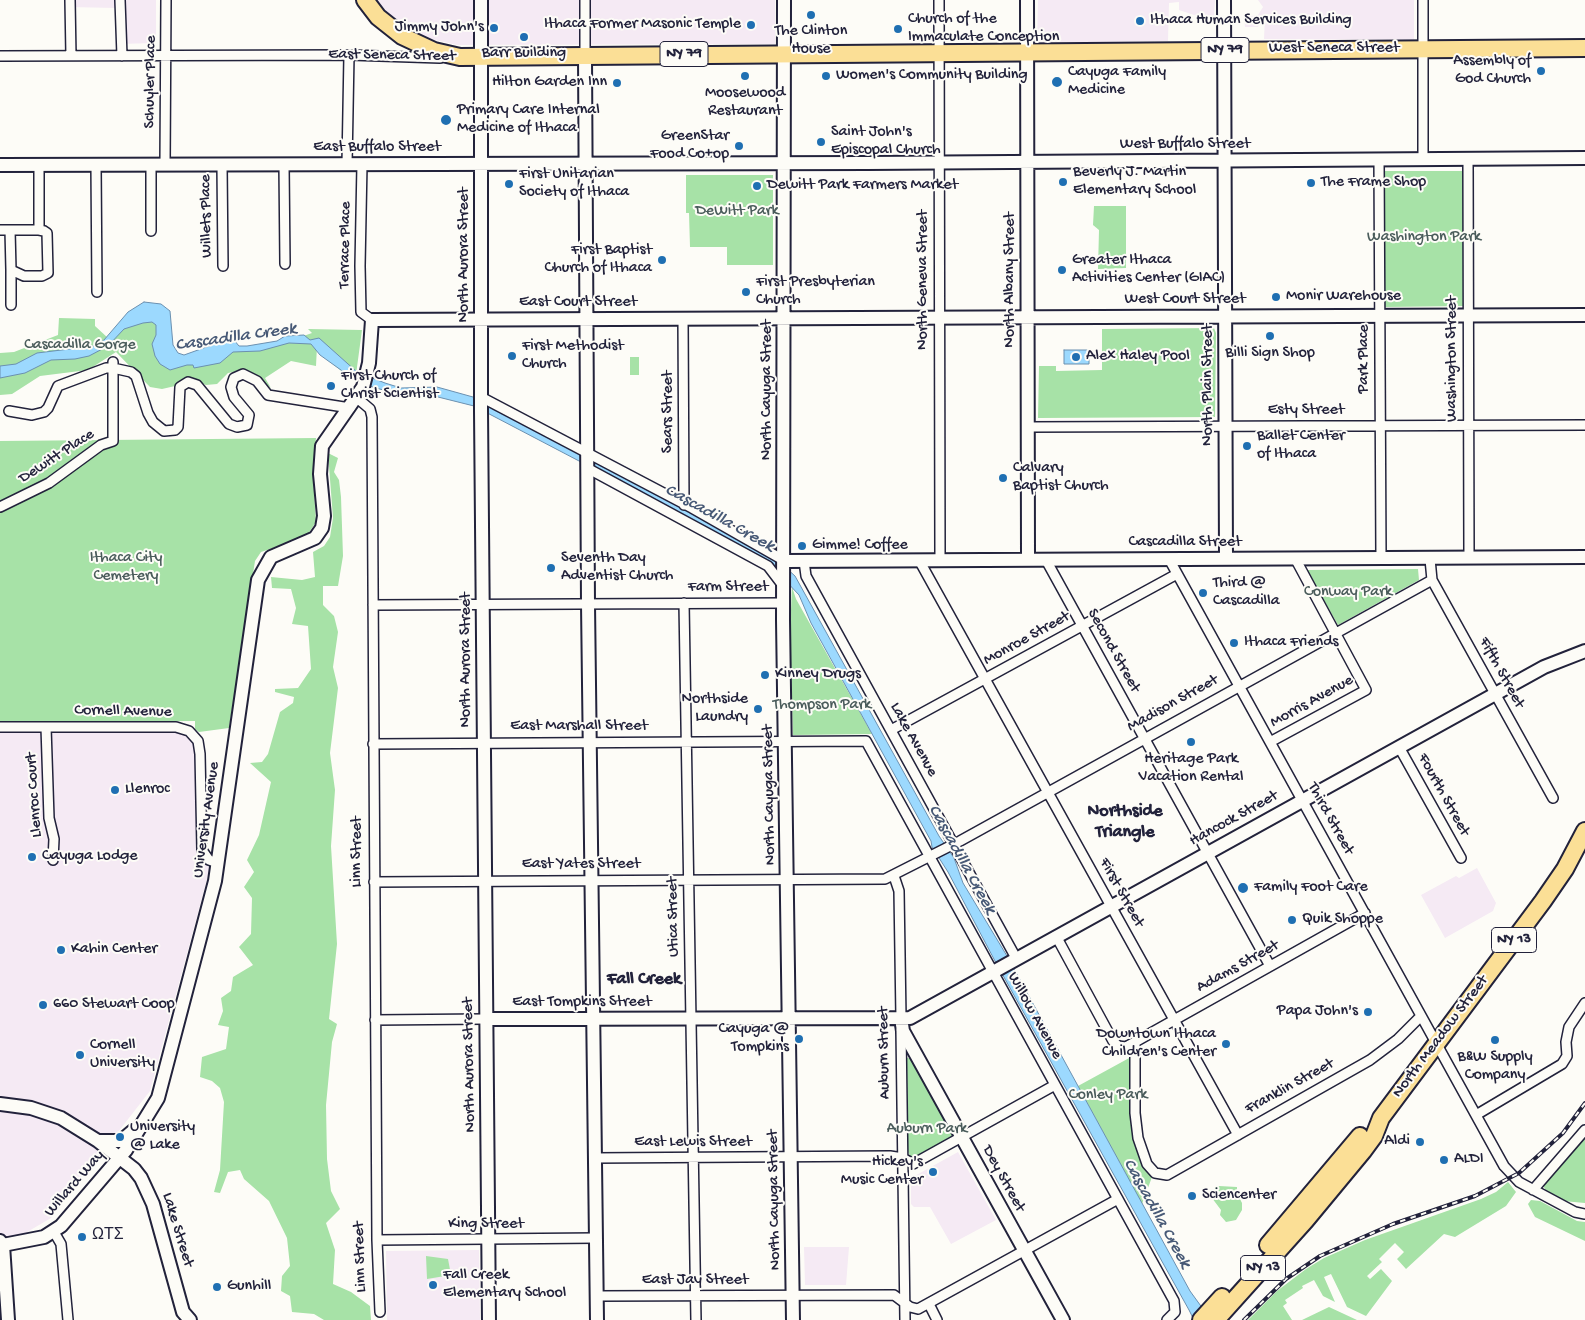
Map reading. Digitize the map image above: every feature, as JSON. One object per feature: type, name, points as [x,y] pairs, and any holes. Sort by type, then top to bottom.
[{"type":"highway","name":"NY 79","points":[[365,0],[378,16],[402,36],[434,51],[460,57]]},
{"type":"highway","name":"West Seneca Street","points":[[783,53],[1585,48]]},
{"type":"highway","name":"East Seneca Street","points":[[460,57],[783,53]]},
{"type":"highway","name":"North Meadow Street","points":[[1216,1320],[1228,1298],[1366,1130],[1381,1118],[1543,901],[1565,868],[1585,831]]},
{"type":"highway","name":"North Meadow Street","points":[[1201,1320],[1228,1298]]},
{"type":"street","points":[[70,0],[71,56]]},
{"type":"street","points":[[120,0],[122,56]]},
{"type":"street","name":"Schuyler Place","points":[[165,165],[166,0]]},
{"type":"street","name":"North Aurora Street","points":[[481,0],[481,411],[489,1320]]},
{"type":"street","points":[[585,0],[588,604],[597,1320]]},
{"type":"street","name":"North Cayuga Street","points":[[784,0],[784,602],[793,1320]]},
{"type":"street","name":"North Geneva Street","points":[[939,0],[940,560]]},
{"type":"street","name":"North Albany Street","points":[[1027,0],[1028,560]]},
{"type":"street","name":"North Plain Street","points":[[1224,0],[1226,559]]},
{"type":"street","points":[[1423,0],[1423,160]]},
{"type":"street","points":[[347,164],[349,55]]},
{"type":"street","name":"East Seneca Street","points":[[0,56],[349,55],[426,58],[460,57]]},
{"type":"street","name":"West Buffalo Street","points":[[784,163],[1585,158]]},
{"type":"street","name":"Park Place","points":[[1379,159],[1381,558]]},
{"type":"street","name":"Washington Street","points":[[1468,159],[1468,558]]},
{"type":"street","name":"East Buffalo Street","points":[[0,165],[784,163]]},
{"type":"street","name":"Terrace Place","points":[[362,164],[361,312],[372,320]]},
{"type":"street","points":[[39,165],[39,230]]},
{"type":"street","points":[[96,165],[97,292]]},
{"type":"street","points":[[151,165],[151,231]]},
{"type":"street","name":"Willets Place","points":[[222,165],[223,266]]},
{"type":"street","points":[[284,165],[285,264]]},
{"type":"street","points":[[0,230],[39,230],[44,231],[49,236],[49,271],[42,276],[32,277],[16,274],[11,270]]},
{"type":"street","points":[[10,230],[11,305]]},
{"type":"street","name":"West Court Street","points":[[784,318],[1585,315]]},
{"type":"street","name":"Sears Street","points":[[683,318],[684,505]]},
{"type":"street","name":"East Court Street","points":[[372,320],[784,318]]},
{"type":"street","points":[[9,410],[32,415],[44,412],[48,408],[58,386],[113,365],[136,376],[148,413],[153,422],[164,431],[175,430],[178,427],[180,387],[188,382],[197,385],[229,424],[237,427],[247,425],[249,415],[234,397],[231,388],[234,378],[243,374],[257,381],[268,395],[356,397],[367,374],[372,320]]},
{"type":"street","name":"Dewitt Place","points":[[0,507],[49,483],[100,445],[113,441],[113,365]]},
{"type":"street","name":"Linn Street","points":[[356,397],[368,406],[371,414],[376,1240],[380,1312]]},
{"type":"street","name":"University Avenue","points":[[120,1157],[148,1116],[162,1088],[211,899],[218,863],[258,580],[271,557],[315,538],[322,528],[324,516],[320,474],[322,446],[356,397]]},
{"type":"street","points":[[481,397],[587,452],[785,561]]},
{"type":"street","name":"Esty Street","points":[[1028,427],[1585,425]]},
{"type":"street","points":[[587,468],[768,566],[784,587]]},
{"type":"street","name":"Cascadilla Street","points":[[785,561],[1296,560],[1585,557]]},
{"type":"street","name":"Third Street","points":[[1169,559],[1365,913],[1420,1017],[1512,1176],[1533,1190],[1576,1212],[1585,1214]]},
{"type":"street","name":"Fifth Street","points":[[1430,559],[1432,580],[1553,798]]},
{"type":"street","name":"First Street","points":[[919,560],[1238,1135]]},
{"type":"street","name":"Second Street","points":[[1046,560],[1270,966]]},
{"type":"street","points":[[1296,560],[1335,632]]},
{"type":"street","name":"Lake Avenue","points":[[804,561],[806,576],[1014,959]]},
{"type":"street","name":"Monroe Street","points":[[891,730],[1177,574]]},
{"type":"street","name":"Madison Street","points":[[894,876],[1432,580]]},
{"type":"street","name":"Farm Street","points":[[372,605],[784,602]]},
{"type":"street","name":"Utica Street","points":[[684,603],[696,1320]]},
{"type":"street","name":"Morris Avenue","points":[[1270,742],[1366,690],[1335,632]]},
{"type":"street","name":"Hancock Street","points":[[789,1018],[901,1023],[1495,694],[1557,661],[1585,651]]},
{"type":"street","name":"Cornell Avenue","points":[[0,727],[176,727],[191,733],[198,741],[200,754],[202,850],[208,860],[218,863]]},
{"type":"street","name":"Llenroc Court","points":[[46,727],[49,818],[54,838],[54,860]]},
{"type":"street","name":"East Marshall Street","points":[[373,744],[866,741]]},
{"type":"street","name":"Willow Avenue","points":[[866,741],[995,970],[1175,1306],[1172,1317],[1167,1320]]},
{"type":"street","name":"Fourth Street","points":[[1399,747],[1461,858]]},
{"type":"street","name":"East Yates Street","points":[[374,882],[885,879],[894,876]]},
{"type":"street","name":"Auburn Street","points":[[894,876],[899,891],[905,1320]]},
{"type":"street","name":"Adams Street","points":[[1130,1045],[1365,913]]},
{"type":"street","points":[[1056,936],[1113,1041],[1118,1046],[1130,1045]]},
{"type":"street","points":[[1476,1115],[1562,1064],[1567,1056],[1566,1042],[1569,1026],[1585,1003]]},
{"type":"street","name":"Franklin Street","points":[[1130,1045],[1135,1113],[1140,1144],[1147,1164],[1155,1172],[1167,1174],[1370,1060],[1398,1039],[1420,1017]]},
{"type":"street","name":"East Tompkins Street","points":[[375,1020],[789,1018]]},
{"type":"street","name":"Dey Street","points":[[901,1023],[962,1138],[1063,1320]]},
{"type":"street","points":[[903,1158],[913,1164],[1055,1085]]},
{"type":"street","points":[[0,1104],[47,1112],[73,1125],[120,1157]]},
{"type":"street","points":[[98,1141],[121,1141],[132,1133],[148,1116]]},
{"type":"street","points":[[1533,1190],[1585,1130]]},
{"type":"street","name":"East Lewis Street","points":[[595,1158],[890,1156],[903,1158]]},
{"type":"street","name":"Willard Way","points":[[1,1243],[44,1237],[54,1232],[120,1157]]},
{"type":"street","name":"Lake Street","points":[[120,1157],[134,1169],[148,1190],[183,1312],[190,1320]]},
{"type":"street","points":[[904,1301],[913,1309],[929,1304],[1118,1199]]},
{"type":"street","name":"Willard Way","points":[[54,1232],[60,1244],[68,1320]]},
{"type":"street","name":"King Street","points":[[376,1240],[596,1238]]},
{"type":"street","points":[[1,1243],[8,1320]]},
{"type":"street","name":"East Jay Street","points":[[597,1296],[894,1295],[904,1301]]},
{"type":"street","points":[[929,1304],[937,1320]]},
{"type":"shaded area","points":[[67,0],[156,0],[156,43],[118,44],[117,8],[67,7]]},
{"type":"shaded area","points":[[374,0],[775,0],[775,44],[457,45],[431,39],[411,31],[390,16]]},
{"type":"shaded area","points":[[1038,0],[1215,0],[1214,16],[1197,16],[1179,10],[1179,2],[1169,3],[1168,41],[1037,43]]},
{"type":"shaded area","points":[[1258,0],[1414,0],[1414,40],[1264,39],[1265,16],[1258,27],[1245,27],[1244,17],[1258,15],[1263,7]]},
{"type":"shaded area","name":"Cornell University","points":[[0,729],[178,732],[187,737],[195,744],[198,850],[205,864],[210,868],[150,1091],[51,1218],[5,1245],[9,1320],[0,1320]]},
{"type":"shaded area","points":[[1477,868],[1496,903],[1493,911],[1445,938],[1421,895],[1456,876],[1459,878]]},
{"type":"shaded area","points":[[958,1152],[996,1220],[951,1244],[930,1207],[914,1207],[911,1204],[911,1178]]},
{"type":"shaded area","points":[[804,1247],[849,1247],[846,1285],[805,1285]]},
{"type":"shaded area","name":"Fall Creek Elementary School","points":[[479,1250],[480,1320],[387,1320],[386,1251]]},
{"type":"green space","name":"Washington Park","points":[[1385,171],[1463,171],[1463,306],[1385,307]]},
{"type":"green space","name":"DeWitt Park","points":[[686,175],[773,175],[773,265],[727,265],[727,247],[690,247],[689,213],[686,213]]},
{"type":"green space","points":[[1094,206],[1126,206],[1126,268],[1098,269],[1099,230],[1093,225]]},
{"type":"green space","name":"Cascadilla Gorge","points":[[151,307],[171,360],[292,340],[312,333],[308,329],[362,330],[355,382],[328,360],[317,346],[316,366],[291,361],[265,378],[271,388],[254,374],[244,370],[228,373],[217,384],[206,385],[197,381],[162,389],[150,387],[116,352],[88,370],[40,376],[12,394],[0,395],[0,353],[14,352],[58,335],[59,318],[95,319],[95,326],[108,338],[116,326]]},
{"type":"green space","points":[[1214,328],[1216,333],[1215,417],[1038,418],[1039,366],[1056,366],[1056,371],[1102,370],[1102,329]]},
{"type":"green space","points":[[630,357],[639,357],[639,375],[630,375]]},
{"type":"green space","name":"Ithaca City Cemetery","points":[[316,438],[313,477],[316,522],[306,537],[261,552],[255,561],[229,728],[199,732],[195,729],[195,721],[0,722],[0,441]]},
{"type":"green space","points":[[328,453],[338,458],[334,472],[339,480],[341,497],[343,556],[338,586],[323,586],[323,605],[334,616],[338,632],[333,667],[338,688],[330,753],[335,790],[331,846],[337,944],[329,1019],[337,1024],[332,1042],[326,1105],[327,1159],[331,1191],[340,1209],[326,1223],[335,1250],[333,1284],[351,1292],[370,1306],[371,1320],[324,1320],[314,1314],[292,1312],[290,1296],[281,1291],[282,1276],[290,1266],[287,1238],[269,1201],[244,1179],[240,1170],[228,1172],[220,1193],[214,1192],[220,1170],[224,1102],[220,1088],[212,1081],[200,1077],[202,1057],[226,1049],[229,1027],[218,1025],[223,1011],[221,998],[231,991],[233,977],[253,965],[239,947],[251,934],[252,898],[244,887],[254,872],[247,860],[259,835],[271,782],[250,763],[262,762],[268,754],[280,712],[293,703],[294,697],[275,692],[275,689],[298,688],[311,669],[308,626],[292,624],[296,608],[291,589],[272,588],[271,577],[302,580],[315,577],[313,552],[324,546],[330,537],[333,518]]},
{"type":"green space","name":"Conway Park","points":[[1418,569],[1419,580],[1338,625],[1307,570]]},
{"type":"green space","name":"Thompson Park","points":[[792,587],[796,599],[872,734],[793,735],[790,633]]},
{"type":"green space","name":"Conley Park","points":[[1131,1057],[1134,1133],[1137,1151],[1152,1177],[1142,1204],[1078,1086]]},
{"type":"green space","name":"Auburn Park","points":[[907,1058],[911,1058],[954,1136],[917,1158],[911,1157],[908,1152]]},
{"type":"green space","points":[[1585,1137],[1585,1203],[1563,1201],[1546,1191],[1543,1185]]},
{"type":"green space","points":[[1508,1182],[1516,1192],[1506,1206],[1455,1237],[1444,1234],[1406,1269],[1397,1259],[1404,1252],[1395,1243],[1379,1259],[1382,1262],[1367,1276],[1370,1279],[1381,1269],[1392,1281],[1366,1316],[1347,1307],[1331,1274],[1324,1277],[1335,1302],[1323,1296],[1314,1280],[1302,1286],[1303,1288],[1285,1300],[1287,1303],[1283,1306],[1292,1320],[1248,1320],[1277,1291],[1324,1258],[1365,1240],[1481,1199],[1496,1192]]},
{"type":"green space","points":[[1215,1187],[1237,1187],[1242,1210],[1236,1220],[1226,1222],[1220,1215],[1221,1210],[1212,1198]]},
{"type":"green space","points":[[1531,1200],[1540,1201],[1577,1221],[1585,1222],[1585,1241],[1535,1217],[1528,1204]]},
{"type":"green space","points":[[426,1256],[448,1259],[451,1275],[427,1279]]},
{"type":"green space","points":[[1329,1307],[1357,1320],[1302,1320]]},
{"type":"water","points":[[144,302],[161,304],[170,311],[173,345],[178,353],[184,355],[226,340],[234,340],[239,346],[247,346],[277,341],[285,336],[304,335],[310,340],[319,338],[357,372],[385,383],[401,388],[437,387],[473,397],[774,557],[795,576],[939,836],[954,858],[963,883],[1007,956],[1190,1291],[1211,1320],[1194,1320],[995,961],[948,872],[932,847],[931,841],[811,623],[799,595],[770,564],[609,474],[602,473],[474,406],[430,395],[406,395],[390,392],[359,383],[320,355],[311,344],[289,343],[260,351],[233,352],[220,363],[194,368],[193,365],[187,365],[170,370],[160,364],[155,356],[152,344],[156,335],[156,325],[152,322],[124,329],[108,346],[89,356],[75,359],[51,360],[25,373],[0,378],[0,366],[16,364],[37,353],[94,346],[104,340],[128,312]]},
{"type":"water","name":"Alex Haley Pool","points":[[1064,350],[1089,350],[1089,364],[1064,364]]},
{"type":"railway","points":[[1244,1320],[1286,1279],[1320,1256],[1393,1224],[1475,1196],[1519,1173],[1563,1133],[1585,1103]]},
{"type":"place","name":"The Clinton House","points":[[811,15]]},
{"type":"place","name":"Ithaca Human Services Building","points":[[1140,21]]},
{"type":"place","name":"Ithaca Former Masonic Temple","points":[[751,25]]},
{"type":"place","name":"Jimmy John's","points":[[494,28]]},
{"type":"place","name":"Church of the Immaculate Conception","points":[[898,29]]},
{"type":"place","name":"Barr Building","points":[[524,37]]},
{"type":"place","name":"Assembly of God Church","points":[[1541,71]]},
{"type":"place","name":"Moosewood Restaurant","points":[[745,76]]},
{"type":"place","name":"Women's Community Building","points":[[826,76]]},
{"type":"place","name":"Cayuga Family Medicine","points":[[1057,82]]},
{"type":"place","name":"Hilton Garden Inn","points":[[617,83]]},
{"type":"place","name":"Primary Care Internal Medicine of Ithaca","points":[[446,120]]},
{"type":"place","name":"Saint John's Episcopal Church","points":[[821,142]]},
{"type":"place","name":"GreenStar Food Co+op","points":[[739,146]]},
{"type":"place","name":"Beverly J. Martin Elementary School","points":[[1063,182]]},
{"type":"place","name":"The Frame Shop","points":[[1311,183]]},
{"type":"place","name":"First Unitarian Society of Ithaca","points":[[509,184]]},
{"type":"place","name":"Dewitt Park Farmers Market","points":[[757,186]]},
{"type":"place","name":"First Baptist Church of Ithaca","points":[[662,260]]},
{"type":"place","name":"Greater Ithaca Activities Center (GIAC)","points":[[1062,270]]},
{"type":"place","name":"First Presbyterian Church","points":[[746,292]]},
{"type":"place","name":"Monir Warehouse","points":[[1276,297]]},
{"type":"place","name":"Billi Sign Shop","points":[[1270,336]]},
{"type":"place","name":"First Methodist Church","points":[[512,356]]},
{"type":"place","name":"Alex Haley Pool","points":[[1076,357]]},
{"type":"place","name":"First Church of Christ Scientist","points":[[331,386]]},
{"type":"place","name":"Ballet Center of Ithaca","points":[[1247,446]]},
{"type":"place","name":"Calvary Baptist Church","points":[[1003,478]]},
{"type":"place","name":"Gimme! Coffee","points":[[802,546]]},
{"type":"place","name":"Seventh Day Adventist Church","points":[[551,568]]},
{"type":"place","name":"Third @ Cascadilla","points":[[1203,593]]},
{"type":"place","name":"Ithaca Friends","points":[[1234,643]]},
{"type":"place","name":"Kinney Drugs","points":[[765,675]]},
{"type":"place","name":"Northside Laundry","points":[[758,709]]},
{"type":"place","name":"Heritage Park Vacation Rental","points":[[1191,742]]},
{"type":"place","name":"Llenroc","points":[[115,790]]},
{"type":"place","name":"Cayuga Lodge","points":[[32,857]]},
{"type":"place","name":"Family Foot Care","points":[[1243,888]]},
{"type":"place","name":"Quik Shoppe","points":[[1292,920]]},
{"type":"place","name":"Kahin Center","points":[[61,950]]},
{"type":"place","name":"660 Stewart Coop","points":[[43,1005]]},
{"type":"place","name":"Papa John's","points":[[1368,1012]]},
{"type":"place","name":"Cayuga @ Tompkins","points":[[799,1039]]},
{"type":"place","name":"B&W Supply Company","points":[[1495,1040]]},
{"type":"place","name":"Downtown Ithaca Children's Center","points":[[1226,1044]]},
{"type":"place","name":"Cornell University","points":[[80,1055]]},
{"type":"place","name":"University @ Lake","points":[[120,1137]]},
{"type":"place","name":"Aldi","points":[[1420,1142]]},
{"type":"place","name":"ALDI","points":[[1444,1160]]},
{"type":"place","name":"Hickey's Music Center","points":[[933,1172]]},
{"type":"place","name":"Sciencenter","points":[[1192,1196]]},
{"type":"place","name":"ΩΤΣ","points":[[82,1237]]},
{"type":"place","name":"Fall Creek Elementary School","points":[[433,1285]]},
{"type":"place","name":"Gunhill","points":[[217,1287]]},
{"type":"district","name":"Northside Triangle","points":[[1125,822]]},
{"type":"district","name":"Fall Creek","points":[[644,980]]},
{"type":"water label","name":"Cascadilla Creek","points":[[236,338]]},
{"type":"water label","name":"Cascadilla Creek","points":[[719,519]]},
{"type":"water label","name":"Cascadilla Creek","points":[[961,860]]},
{"type":"water label","name":"Cascadilla Creek","points":[[1156,1214]]}]
